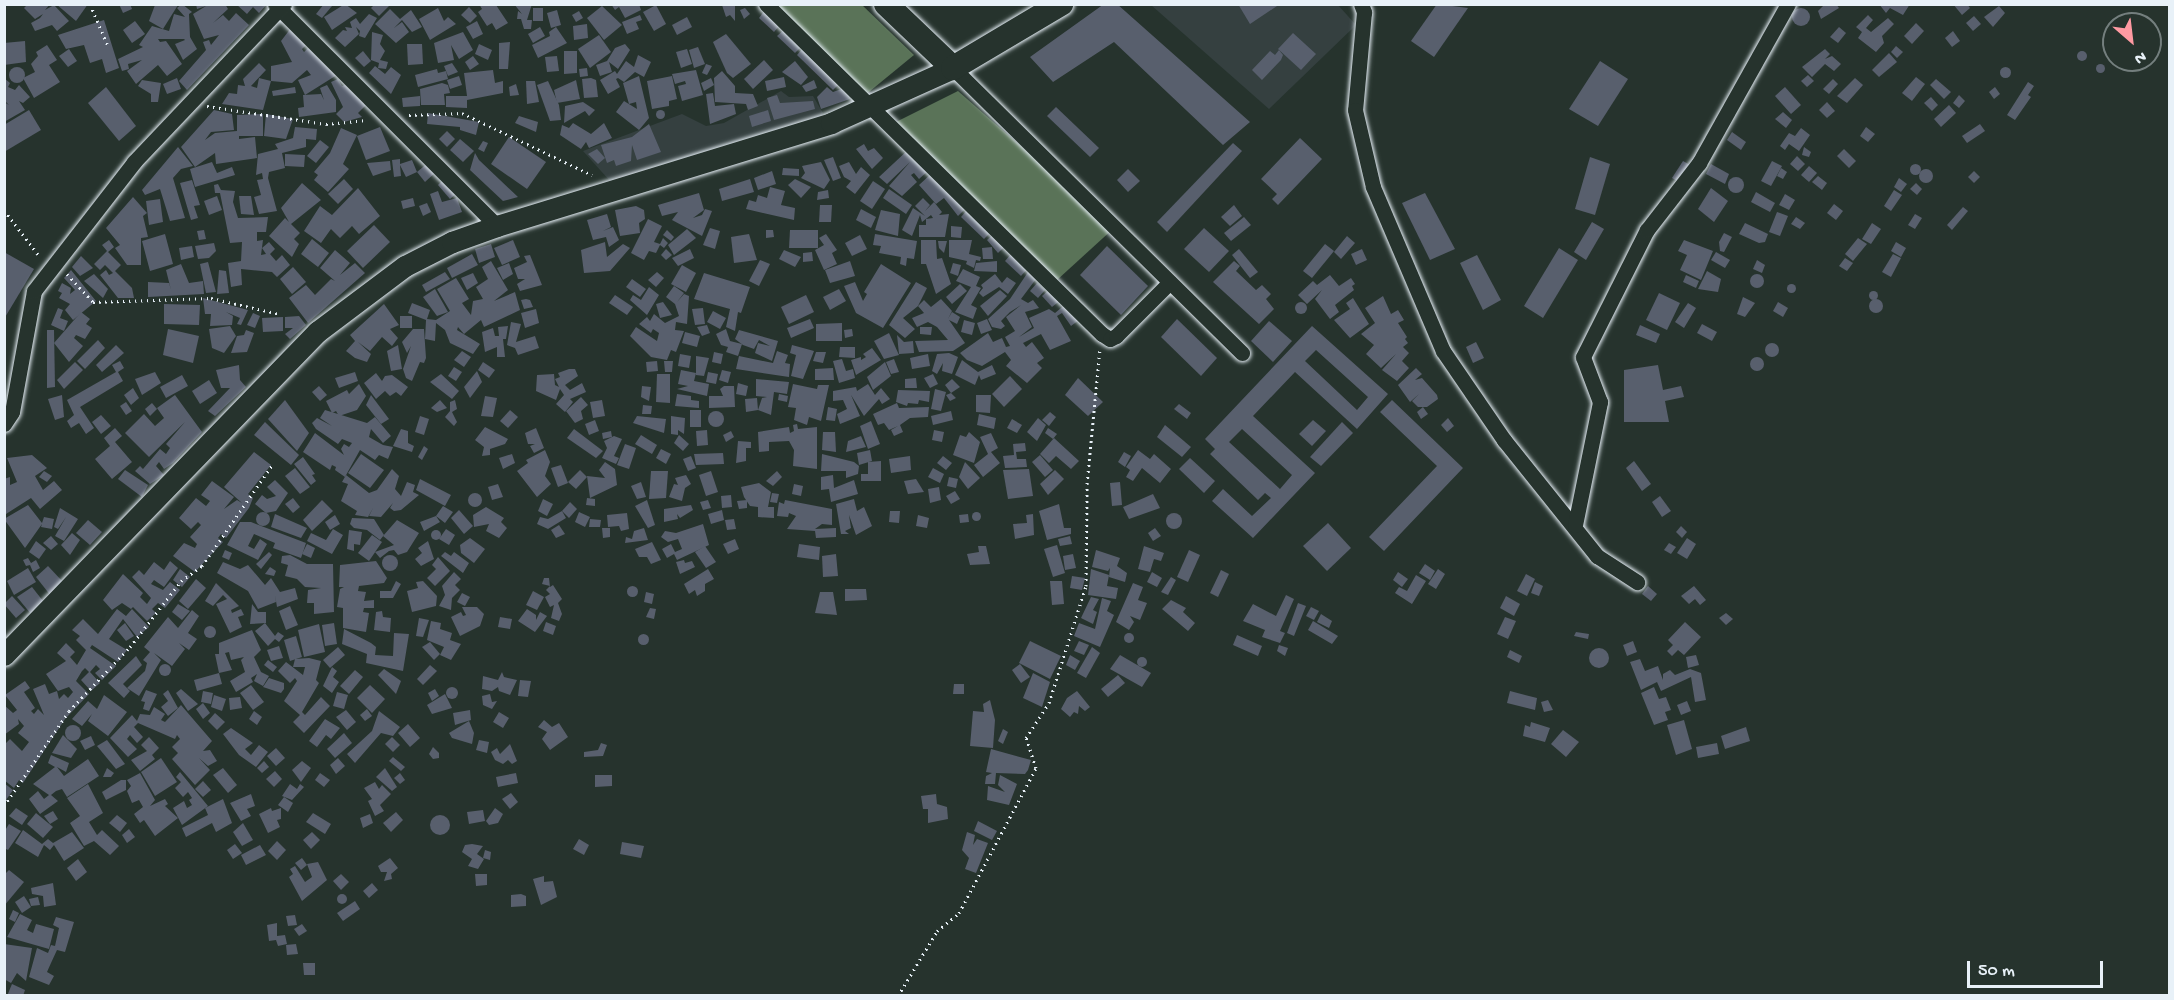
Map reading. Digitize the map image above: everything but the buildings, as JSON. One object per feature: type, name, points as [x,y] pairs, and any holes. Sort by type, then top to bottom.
[{"type":"main road","points":[[886,4],[953,68]]},
{"type":"main road","points":[[4,655],[317,332],[405,266],[452,242],[497,226],[831,123],[953,68],[1060,4]]},
{"type":"street","points":[[766,4],[1102,334],[1110,339],[1116,336],[1170,282]]},
{"type":"street","points":[[1361,4],[1364,12],[1355,110],[1373,187],[1393,240],[1443,351],[1462,383],[1597,556],[1637,582]]},
{"type":"street","points":[[1575,525],[1600,402],[1583,357],[1647,230],[1699,163],[1788,4]]},
{"type":"street","points":[[4,424],[12,411],[28,307],[52,264],[134,162],[280,6],[497,226]]},
{"type":"street","points":[[953,68],[1242,352]]},
{"type":"path","points":[[90,4],[108,46]]},
{"type":"path","points":[[4,210],[52,264],[93,302],[211,298],[280,314]]},
{"type":"path","points":[[898,996],[937,931],[959,913],[1036,768],[1026,738],[1049,703],[1086,586],[1087,484],[1102,334]]},
{"type":"path","points":[[4,806],[69,711],[130,647],[181,581],[202,566],[273,464]]},
{"type":"shaded area","points":[[1151,5],[1338,5],[1356,25],[1269,109]]},
{"type":"shaded area","points":[[781,91],[789,97],[813,96],[823,113],[812,125],[610,181],[583,151],[682,114],[706,126],[724,123]]},
{"type":"green space","points":[[769,5],[862,5],[914,55],[864,96]]},
{"type":"green space","points":[[958,91],[1114,228],[1057,280],[896,122]]}]
